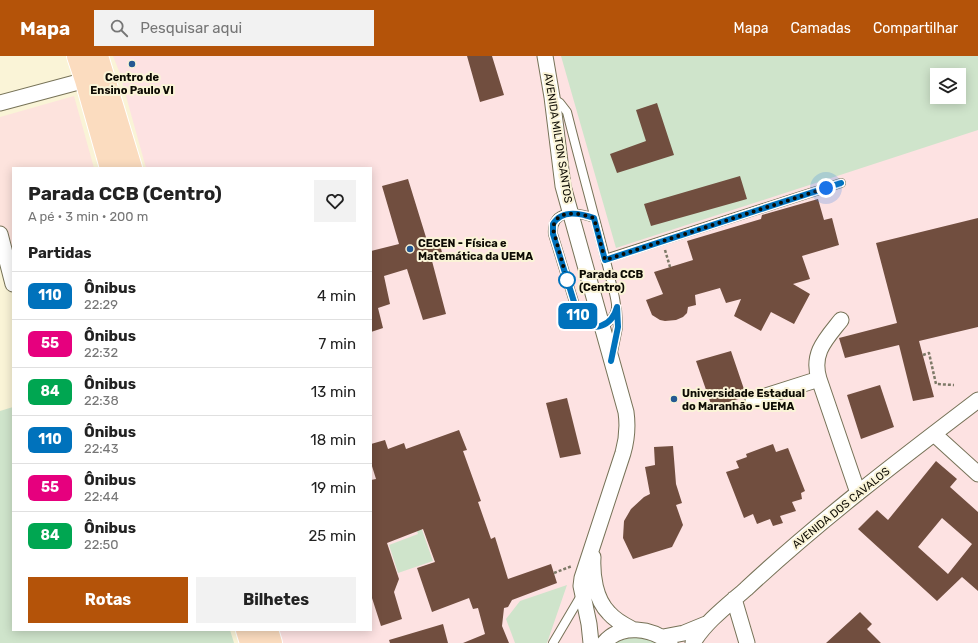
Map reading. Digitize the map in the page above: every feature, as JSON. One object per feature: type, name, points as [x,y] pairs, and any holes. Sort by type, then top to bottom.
[{"type":"main road","points":[[78,56],[111,167]]},
{"type":"main road","points":[[97,56],[131,167]]},
{"type":"main road","points":[[247,631],[251,643]]},
{"type":"main road","points":[[268,631],[271,643]]},
{"type":"street","name":"AVENIDA MILTON SANTOS","points":[[545,56],[552,97],[563,186],[569,213],[626,412],[627,434],[623,453],[582,578],[581,586],[590,624],[591,643]]},
{"type":"street","points":[[0,103],[86,80]]},
{"type":"street","points":[[0,234],[12,280]]},
{"type":"street","points":[[841,320],[822,346],[818,355],[817,365],[819,379],[858,493]]},
{"type":"street","points":[[753,400],[819,379]]},
{"type":"street","name":"AVENIDA DOS CAVALOS","points":[[693,643],[709,623],[759,576],[858,493],[978,400]]},
{"type":"street","points":[[934,434],[978,474]]},
{"type":"street","name":"AVENIDA MILTON SANTOS","points":[[593,543],[593,577],[601,602],[617,621],[632,629]]},
{"type":"street","points":[[734,600],[747,643]]},
{"type":"street","name":"AVENIDA DOS CAVALOS","points":[[666,640],[695,630],[709,623]]},
{"type":"street","points":[[604,643],[618,633],[632,629],[648,630],[666,640]]},
{"type":"lane","points":[[552,97],[560,103],[567,112],[617,307],[618,327],[611,361]]},
{"type":"lane","points":[[605,260],[841,183]]},
{"type":"lane","points":[[594,218],[582,214],[569,213],[560,216],[553,224],[553,234],[579,318],[590,326],[601,326],[612,319],[617,307]]},
{"type":"lane","points":[[553,643],[582,593]]},
{"type":"path","points":[[662,241],[670,267]]},
{"type":"path","points":[[923,355],[929,354],[936,384],[954,385]]},
{"type":"shaded area","name":"Universidade Estadual do Maranhão - UEMA","points":[[113,56],[978,56],[978,643],[280,643],[277,631],[372,631],[372,167],[146,167],[119,71]]},
{"type":"shaded area","points":[[74,96],[94,167],[12,167],[12,288],[0,246],[0,117]]},
{"type":"green space","points":[[561,56],[978,56],[978,130],[616,248]]},
{"type":"green space","points":[[12,407],[12,631],[230,631],[234,643],[0,643],[0,411]]},
{"type":"green space","points":[[414,507],[433,561],[398,573],[389,545],[418,534],[411,514]]},
{"type":"green space","points":[[567,585],[547,643],[515,643],[506,619],[520,601]]},
{"type":"green space","points":[[634,637],[647,639],[656,643],[616,643]]},
{"type":"building","points":[[467,56],[492,56],[504,95],[480,102]]},
{"type":"building","points":[[657,103],[674,155],[617,173],[610,154],[646,141],[636,110]]},
{"type":"building","points":[[740,176],[747,199],[651,226],[644,204]]},
{"type":"building","name":"CECEN - Física e Matemática da UEMA","points":[[408,179],[429,247],[440,244],[443,257],[432,261],[446,314],[423,320],[407,269],[384,276],[390,304],[378,308],[383,328],[372,332],[372,251],[399,244],[382,186]]},
{"type":"building","points":[[818,199],[824,220],[832,218],[839,245],[802,256],[810,279],[793,284],[810,294],[794,324],[771,312],[761,331],[734,316],[741,299],[726,303],[720,288],[695,295],[696,305],[688,307],[687,313],[683,317],[676,320],[660,320],[652,315],[646,300],[663,294],[654,272],[693,260],[687,241],[761,219],[762,215]]},
{"type":"building","points":[[978,218],[978,327],[919,341],[934,397],[913,401],[899,345],[845,358],[839,338],[897,323],[876,243]]},
{"type":"building","points":[[731,351],[746,395],[745,397],[712,407],[696,361]]},
{"type":"building","points":[[880,385],[894,427],[861,439],[847,395]]},
{"type":"building","points":[[567,398],[581,454],[560,458],[546,403]]},
{"type":"building","points":[[459,430],[467,450],[463,451],[481,501],[478,502],[491,539],[495,537],[508,579],[551,564],[557,583],[512,600],[508,607],[504,608],[502,626],[509,643],[463,643],[485,634],[478,608],[473,609],[469,598],[432,612],[417,568],[435,562],[423,529],[387,543],[399,579],[394,592],[402,619],[381,626],[372,598],[372,480],[376,479],[372,466],[372,444],[385,440],[388,449],[404,443],[406,449]]},
{"type":"building","points":[[773,444],[776,452],[788,448],[805,491],[801,493],[802,499],[792,502],[796,511],[780,516],[783,523],[773,526],[770,519],[757,524],[753,514],[744,518],[726,472],[739,468],[736,461],[747,457],[746,454]]},
{"type":"building","points":[[673,446],[676,484],[682,503],[676,505],[683,525],[672,547],[633,559],[623,538],[624,521],[631,509],[644,497],[650,494],[645,467],[655,465],[654,447]]},
{"type":"building","points":[[936,461],[957,479],[950,487],[978,512],[978,591],[962,577],[937,601],[858,529],[877,510],[888,520]],"holes":[[[942,518],[972,544],[948,574],[918,547]]]},
{"type":"building","points":[[860,612],[872,624],[867,629],[881,643],[826,643]]},
{"type":"building","points":[[443,624],[448,643],[390,643],[389,640]]},
{"type":"bus line","name":"110","points":[[611,361],[618,327],[617,307],[612,319],[601,326],[590,326],[579,318],[553,234],[553,224],[560,216],[569,213],[582,214],[594,218],[605,260],[841,183]]},
{"type":"place","name":"Centro de Ensino Paulo VI","points":[[132,64]]},
{"type":"place","name":"CECEN - Física e Matemática da UEMA","points":[[410,249]]},
{"type":"place","name":"Parada CCB (Centro)","points":[[567,280]]},
{"type":"place","name":"Universidade Estadual do Maranhão - UEMA","points":[[674,399]]},
{"type":"route","points":[[567,280],[553,234],[553,224],[560,216],[564,214],[582,214],[594,218],[605,260],[826,188]]}]
